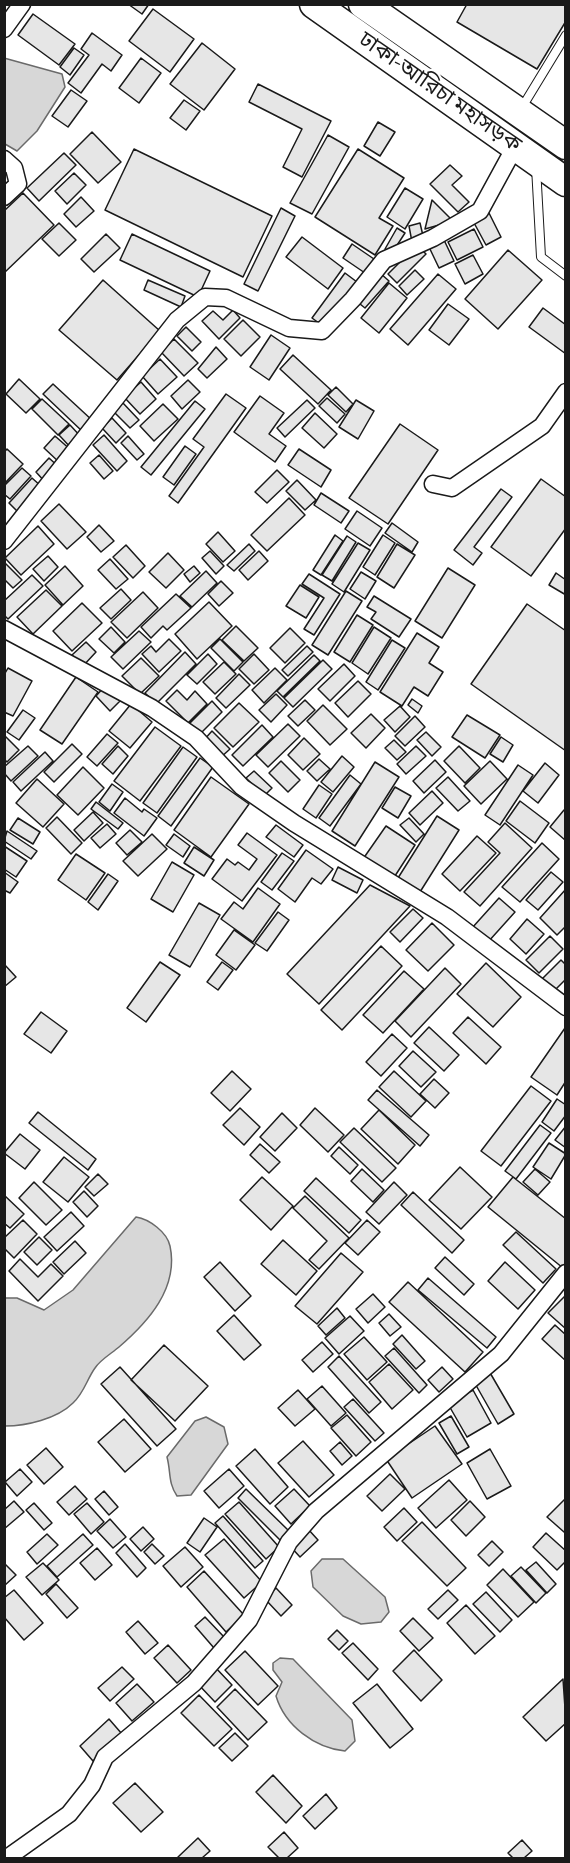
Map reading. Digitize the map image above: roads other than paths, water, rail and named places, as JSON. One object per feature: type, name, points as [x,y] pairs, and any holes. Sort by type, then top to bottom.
[{"type":"highway","name":"ঢাকা-আরিচা মহাসড়ক","points":[[314,4],[526,151],[566,182]]},
{"type":"highway","name":"ঢাকা-আরিচা মহাসড়ক","points":[[363,4],[566,146]]},
{"type":"street","points":[[4,29],[22,4]]},
{"type":"street","points":[[4,541],[177,320],[205,297],[226,297],[289,328],[322,331],[353,299],[384,260],[433,238],[480,211],[526,151]]},
{"type":"street","points":[[4,159],[14,168],[18,183],[4,197]]},
{"type":"street","points":[[433,484],[452,488],[542,426],[566,392]]},
{"type":"street","points":[[4,630],[152,708],[179,726],[196,738],[242,787],[303,828],[447,917],[566,1007]]},
{"type":"street","points":[[7,1858],[69,1814],[92,1785],[105,1757],[194,1683],[249,1620],[289,1542],[316,1511],[501,1354],[566,1273]]},
{"type":"lane","points":[[518,114],[566,35]]},
{"type":"lane","points":[[526,151],[541,257],[566,276]]}]
